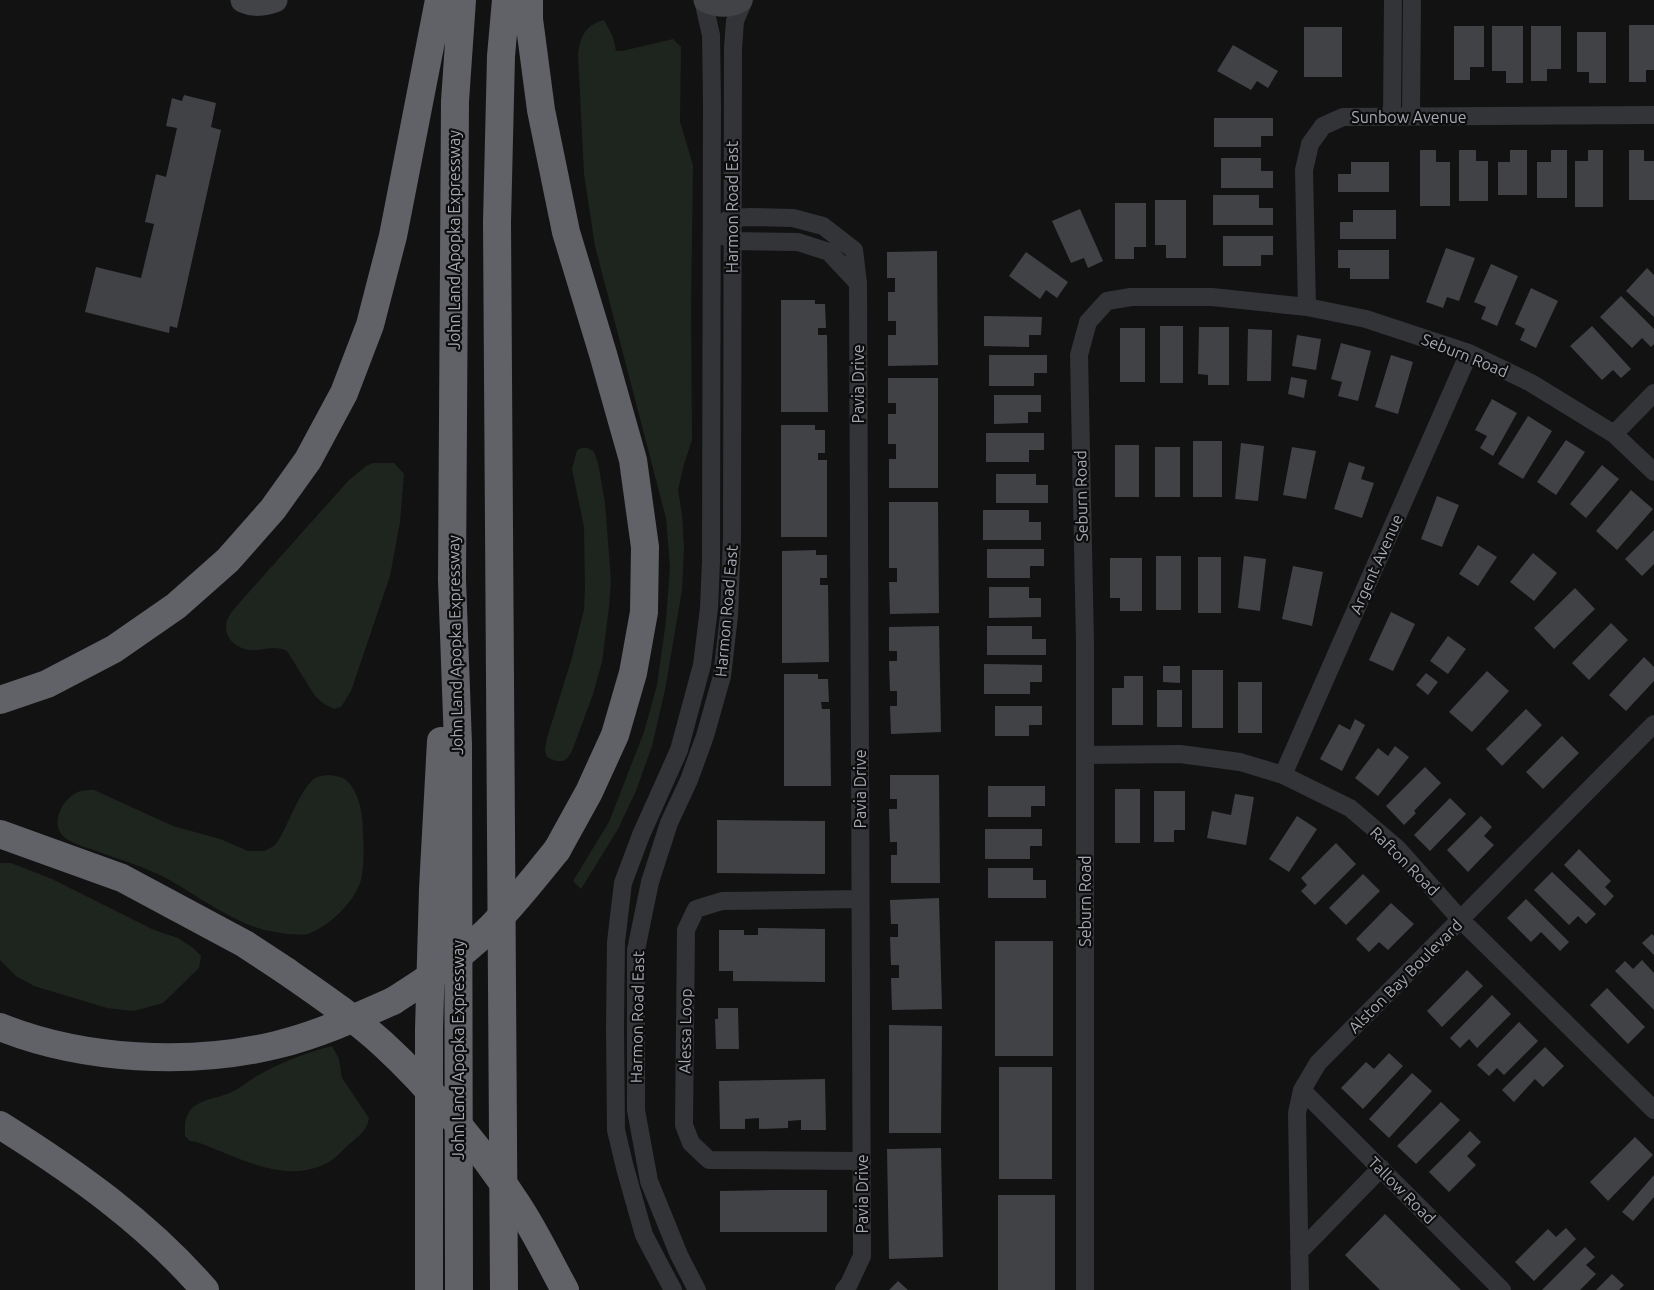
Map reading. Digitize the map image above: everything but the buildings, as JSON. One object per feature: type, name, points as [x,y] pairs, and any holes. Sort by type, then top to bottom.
[{"type":"highway","points":[[0,700],[47,684],[114,649],[176,606],[228,560],[273,509],[308,460],[344,393],[370,325],[393,236],[439,0]]},
{"type":"highway","name":"John Land Apopka Expressway","points":[[459,1290],[458,744],[452,580],[455,101],[462,0]]},
{"type":"highway","points":[[504,1290],[497,222],[500,56],[506,0]]},
{"type":"highway","points":[[0,1028],[86,1052],[142,1056],[213,1056],[276,1045],[330,1029],[393,1001],[437,974],[486,932],[557,850],[589,792],[615,735],[633,674],[644,612],[645,547],[633,460],[566,232],[540,110],[529,19],[529,0]]},
{"type":"highway","points":[[429,1290],[428,1029],[433,889],[452,580]]},
{"type":"highway","points":[[0,834],[122,878],[245,944],[286,970],[342,1011],[382,1044],[414,1075],[467,1135],[517,1204],[565,1290]]},
{"type":"highway","points":[[0,1125],[60,1163],[139,1223],[205,1290]]},
{"type":"street","points":[[243,0],[262,4],[275,0]]},
{"type":"street","points":[[704,0],[724,5],[742,0]]},
{"type":"street","name":"Harmon Road East","points":[[673,1290],[644,1235],[616,1130],[614,1028],[616,942],[624,882],[641,835],[679,750],[702,665],[709,608],[712,561],[711,35],[704,0]]},
{"type":"street","name":"Harmon Road East","points":[[697,1290],[679,1254],[649,1181],[639,1128],[636,1110],[636,950],[650,882],[669,823],[689,780],[705,736],[722,676],[729,616],[732,538],[731,218],[733,48],[735,21],[742,0]]},
{"type":"street","points":[[1392,116],[1393,0]]},
{"type":"street","points":[[1411,116],[1412,0]]},
{"type":"street","name":"Sunbow Avenue","points":[[1307,307],[1304,170],[1310,144],[1322,126],[1343,117],[1654,115]]},
{"type":"street","name":"Pavia Drive","points":[[712,228],[731,218],[793,218],[823,226],[854,250],[858,283],[857,530],[862,1256],[849,1284],[844,1290]]},
{"type":"street","points":[[712,228],[732,241],[798,242],[829,252],[858,283]]},
{"type":"street","name":"Seburn Road","points":[[1085,1290],[1085,642],[1079,355],[1088,322],[1108,301],[1131,296],[1212,297],[1307,307],[1366,318],[1470,354],[1532,383],[1614,434],[1654,472]]},
{"type":"street","name":"Argent Avenue","points":[[1283,775],[1470,354]]},
{"type":"street","points":[[1614,434],[1654,394]]},
{"type":"street","name":"Alston Bay Boulevard","points":[[1300,1290],[1297,1113],[1302,1090],[1318,1063],[1654,724]]},
{"type":"street","name":"Rafton Road","points":[[1085,755],[1180,754],[1240,762],[1283,775],[1350,808],[1397,848],[1461,920],[1654,1110]]},
{"type":"street","name":"Alessa Loop","points":[[860,899],[722,901],[696,909],[686,930],[684,1125],[691,1143],[709,1160],[862,1161]]},
{"type":"street","name":"Tallow Road","points":[[1302,1090],[1502,1290]]},
{"type":"street","points":[[1299,1252],[1381,1168]]},
{"type":"shaded area","points":[[604,20],[613,37],[616,51],[673,39],[681,47],[680,122],[693,165],[692,440],[678,490],[684,547],[682,590],[665,690],[652,746],[636,791],[618,829],[581,889],[573,881],[609,822],[644,732],[657,685],[666,621],[670,567],[666,518],[595,246],[584,174],[578,53],[583,36],[588,28]]},
{"type":"shaded area","points":[[588,448],[594,452],[598,463],[605,503],[611,581],[602,662],[593,694],[572,751],[567,758],[558,761],[547,757],[545,750],[547,738],[571,661],[584,610],[584,527],[572,469],[577,450]]},
{"type":"shaded area","points":[[373,463],[394,463],[404,474],[400,522],[390,576],[351,691],[341,707],[334,709],[324,704],[315,696],[287,651],[277,648],[249,650],[242,648],[228,637],[226,626],[233,610],[348,481],[366,466]]},
{"type":"shaded area","points":[[329,775],[340,777],[347,781],[353,788],[358,800],[363,827],[364,854],[362,875],[355,893],[342,910],[325,925],[304,935],[274,932],[244,923],[158,874],[72,842],[64,837],[58,826],[59,813],[66,801],[80,791],[94,790],[173,826],[220,839],[248,851],[264,851],[274,846],[278,841],[301,796],[311,781],[317,777]]},
{"type":"shaded area","points":[[0,863],[11,863],[52,879],[154,930],[178,938],[201,956],[199,968],[163,1003],[134,1011],[107,1008],[34,986],[16,976],[0,960]]},
{"type":"shaded area","points":[[332,1046],[339,1059],[342,1078],[369,1118],[361,1134],[329,1162],[313,1169],[296,1171],[262,1167],[190,1141],[185,1136],[187,1116],[196,1105],[232,1092],[284,1062]]}]
